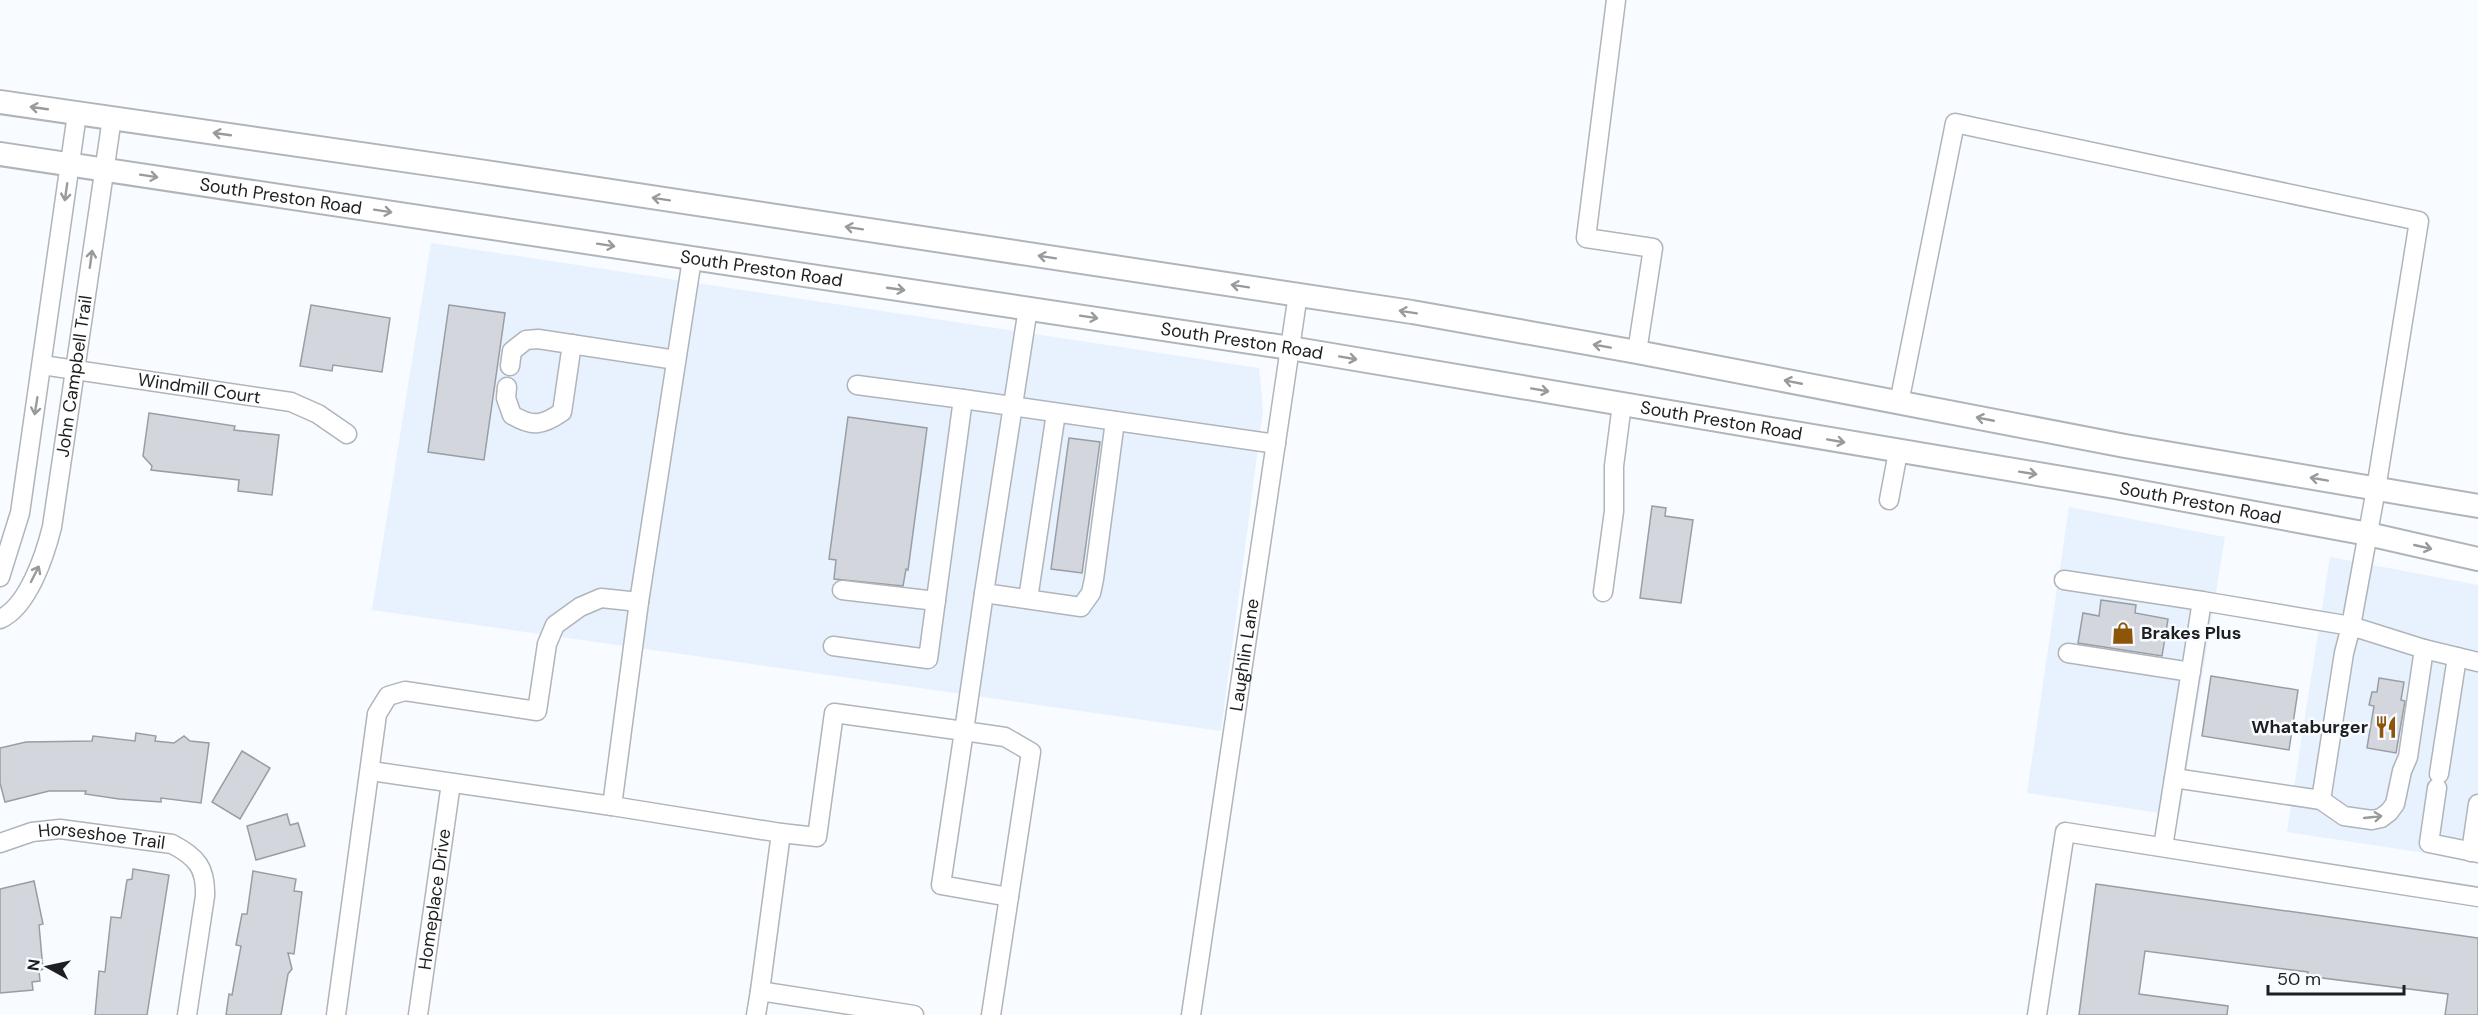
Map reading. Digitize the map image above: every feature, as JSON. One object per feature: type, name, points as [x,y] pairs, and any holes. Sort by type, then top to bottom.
[{"type":"main road","points":[[0,102],[1298,294],[1466,321],[2125,446],[2478,506]]},
{"type":"main road","name":"South Preston Road","points":[[0,154],[1290,348],[2115,487],[2368,534],[2478,559]]},
{"type":"street","points":[[1616,0],[1586,238],[1653,248],[1637,352]]},
{"type":"street","name":"John Campbell Trail","points":[[0,577],[20,513],[77,114]]},
{"type":"street","name":"John Campbell Trail","points":[[0,619],[9,615],[23,597],[42,561],[48,541],[112,118]]},
{"type":"street","points":[[1899,403],[1955,123],[2419,221],[2376,489],[2344,653],[2320,800]]},
{"type":"street","points":[[612,806],[639,602],[692,259]]},
{"type":"street","name":"Laughlin Lane","points":[[1191,1015],[1298,294]]},
{"type":"street","points":[[1009,897],[941,885],[1028,308]]},
{"type":"street","points":[[510,366],[512,351],[526,339],[676,360]]},
{"type":"street","points":[[507,387],[506,398],[512,415],[527,424],[548,422],[562,412],[572,344]]},
{"type":"street","name":"Windmill Court","points":[[42,365],[291,402],[318,414],[347,434]]},
{"type":"street","points":[[857,385],[1276,444]]},
{"type":"street","points":[[833,646],[928,659],[963,399]]},
{"type":"street","points":[[1603,592],[1614,512],[1614,466],[1622,404]]},
{"type":"street","points":[[1028,598],[1056,413]]},
{"type":"street","points":[[984,593],[1081,606],[1091,592],[1115,421]]},
{"type":"street","points":[[1889,500],[1898,452]]},
{"type":"street","points":[[2064,580],[2351,626],[2424,649],[2478,662]]},
{"type":"street","points":[[842,590],[936,601]]},
{"type":"street","points":[[336,1015],[377,714],[388,696],[405,691],[537,711],[547,644],[555,625],[580,607],[601,598],[639,602]]},
{"type":"street","points":[[2163,847],[2202,601]]},
{"type":"street","points":[[2174,778],[2320,800],[2344,816],[2372,820],[2381,818],[2395,804],[2402,771],[2408,757],[2424,649]]},
{"type":"street","points":[[2068,653],[2191,672]]},
{"type":"street","points":[[2457,657],[2429,843],[2474,853],[2478,804]]},
{"type":"street","points":[[371,771],[817,837],[834,713],[1005,737],[1031,752],[991,1015]]},
{"type":"street","name":"Homeplace Drive","points":[[418,1015],[452,783]]},
{"type":"street","name":"Horseshoe Trail","points":[[0,843],[32,832],[60,829],[90,831],[172,844],[189,853],[198,863],[205,879],[205,896],[187,1015]]},
{"type":"street","points":[[2037,1015],[2065,832],[2478,897]]},
{"type":"street","points":[[756,1015],[782,833]]},
{"type":"street","points":[[760,991],[914,1015]]},
{"type":"shaded area","points":[[431,243],[1259,368],[1263,410],[1221,731],[372,610]]},
{"type":"shaded area","points":[[2069,507],[2225,537],[2179,816],[2027,793]]},
{"type":"shaded area","points":[[2330,557],[2478,585],[2478,861],[2287,832]]},
{"type":"building","points":[[311,305],[390,318],[382,372],[333,365],[332,371],[300,366]]},
{"type":"building","points":[[449,305],[505,313],[484,460],[428,452]]},
{"type":"building","points":[[149,413],[235,426],[234,430],[279,435],[272,495],[238,491],[239,480],[151,470],[152,466],[143,456]]},
{"type":"building","points":[[848,417],[927,428],[908,570],[906,569],[903,586],[834,579],[836,560],[829,559]]},
{"type":"building","points":[[1069,438],[1100,442],[1082,573],[1051,569]]},
{"type":"building","points":[[1652,506],[1666,508],[1665,516],[1693,520],[1681,603],[1640,598]]},
{"type":"building","name":"Brakes Plus","points":[[2101,600],[2136,605],[2135,613],[2168,619],[2162,656],[2078,643],[2083,613],[2099,616]]},
{"type":"building","points":[[2211,676],[2298,690],[2289,750],[2202,736]]},
{"type":"building","name":"Whataburger","points":[[2379,678],[2404,682],[2401,700],[2405,701],[2396,753],[2367,748],[2374,706],[2369,705],[2372,692],[2377,692]]},
{"type":"building","points":[[136,733],[156,736],[155,741],[174,743],[184,736],[190,741],[209,743],[201,803],[161,798],[161,802],[119,799],[85,794],[86,791],[49,791],[5,802],[0,783],[0,748],[26,742],[92,741],[93,736],[135,741]]},
{"type":"building","points":[[242,751],[270,768],[240,819],[212,802]]},
{"type":"building","points":[[287,814],[290,825],[298,823],[305,846],[256,860],[247,826]]},
{"type":"building","points":[[133,869],[169,875],[147,1015],[95,1015],[99,971],[105,972],[111,917],[121,918],[127,880],[132,879]]},
{"type":"building","points":[[253,871],[296,879],[294,891],[302,892],[294,954],[288,953],[292,969],[288,974],[281,1015],[226,1015],[241,946],[236,945],[242,914],[247,914]]},
{"type":"building","points":[[34,881],[43,924],[39,925],[43,969],[39,971],[40,981],[32,982],[33,990],[0,993],[0,889]]},
{"type":"building","points":[[2096,884],[2478,938],[2478,1015],[2445,1015],[2448,994],[2307,976],[2308,972],[2145,951],[2139,994],[2228,1006],[2227,1015],[2079,1015]]},
{"type":"place","name":"Brakes Plus","points":[[2123,633]]},
{"type":"place","name":"Whataburger","points":[[2386,727]]}]
